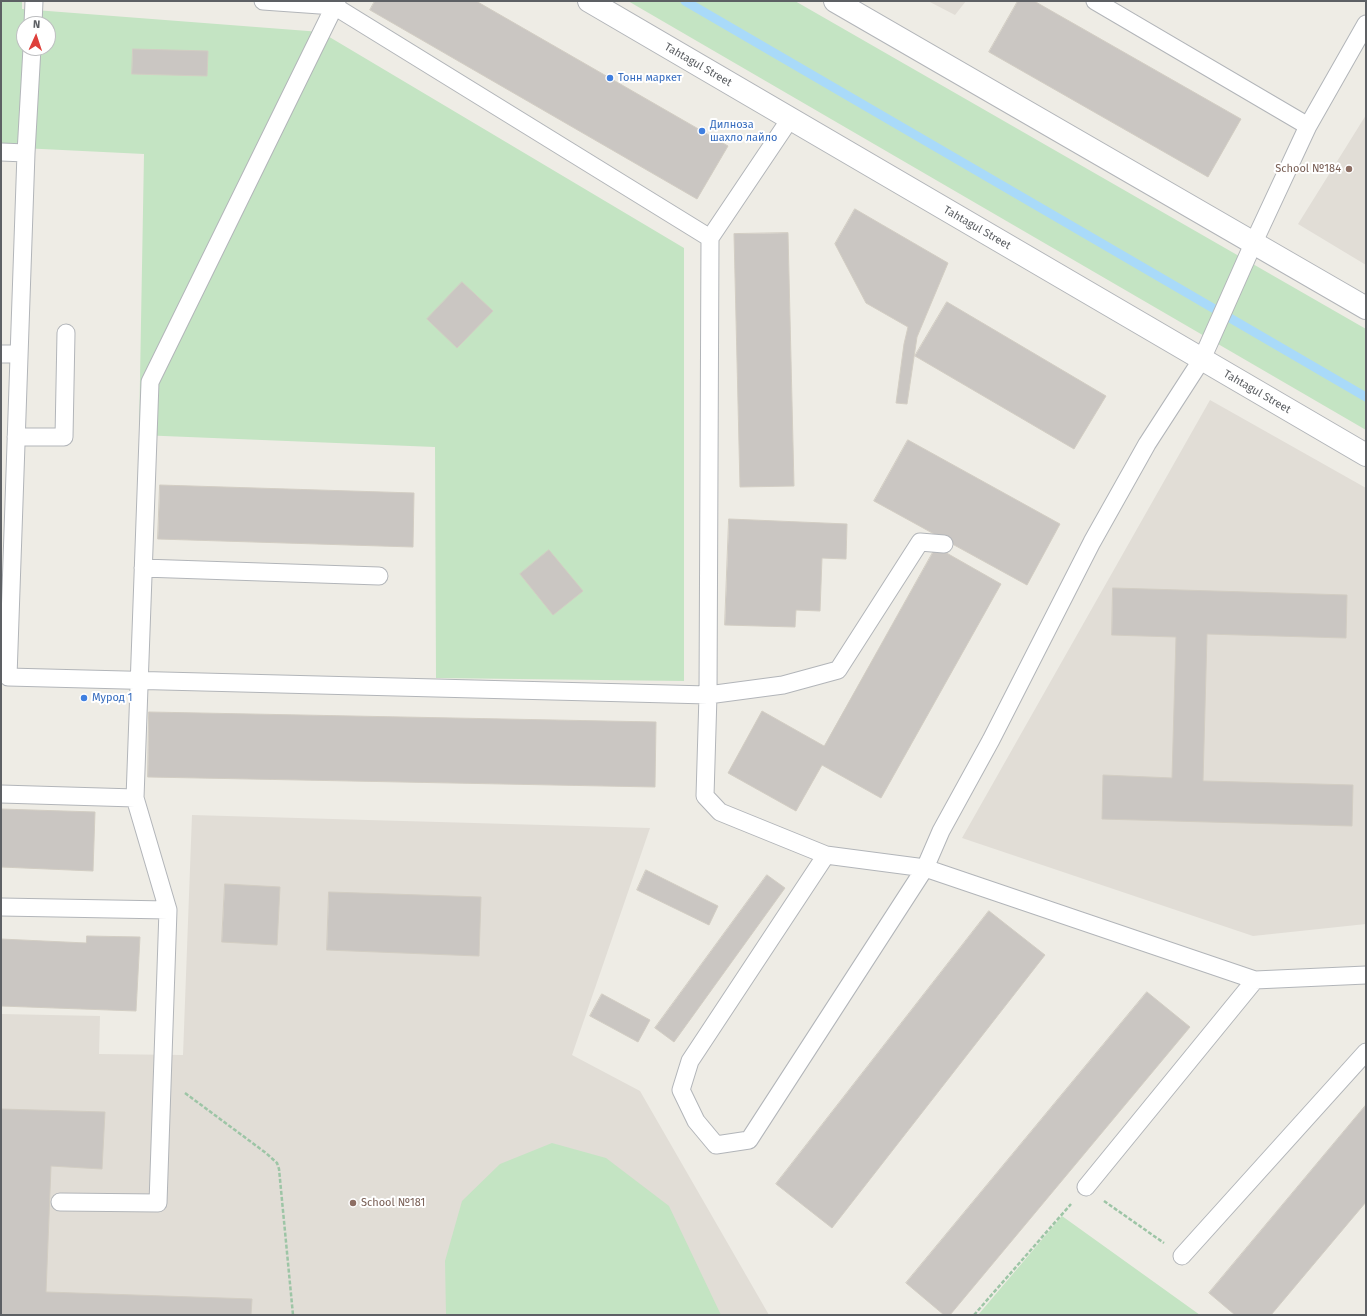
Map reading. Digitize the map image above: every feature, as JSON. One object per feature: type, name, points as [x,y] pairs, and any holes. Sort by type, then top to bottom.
[{"type":"street","name":"Tahtagul Street","points":[[589,1],[1366,455]]},
{"type":"street","points":[[835,1],[1366,308]]},
{"type":"lane","points":[[33,16],[34,1]]},
{"type":"lane","points":[[263,1],[336,3],[710,238]]},
{"type":"lane","points":[[1095,1],[1114,6],[1308,126]]},
{"type":"lane","points":[[60,1202],[158,1203],[168,910],[135,798],[150,382],[336,3]]},
{"type":"lane","points":[[826,855],[690,1061],[681,1090],[696,1121],[716,1144],[749,1140],[925,868],[941,831],[992,740],[1092,542],[1147,444],[1202,359],[1308,126],[1366,24]]},
{"type":"lane","points":[[32,56],[26,153],[16,437],[7,544],[8,678],[708,695],[783,685],[838,670],[920,542],[944,544]]},
{"type":"lane","points":[[790,119],[710,238],[708,695],[705,796],[720,812],[826,855],[925,868],[1255,980],[1366,975]]},
{"type":"lane","points":[[1,152],[26,153]]},
{"type":"lane","points":[[16,437],[64,437],[66,333]]},
{"type":"lane","points":[[1,354],[19,354]]},
{"type":"lane","points":[[143,568],[379,576]]},
{"type":"lane","points":[[1,794],[135,798]]},
{"type":"lane","points":[[1,907],[168,910]]},
{"type":"lane","points":[[1086,1187],[1255,980]]},
{"type":"lane","points":[[1182,1256],[1366,1052]]},
{"type":"path","points":[[162,1075],[277,1162],[279,1169],[293,1315]]},
{"type":"path","points":[[974,1315],[1086,1187],[1182,1256]]},
{"type":"shaded area","points":[[928,1],[966,1],[955,15]]},
{"type":"shaded area","name":"School №184","points":[[1366,115],[1366,265],[1298,224]]},
{"type":"shaded area","points":[[1210,400],[1366,488],[1366,924],[1253,936],[962,838]]},
{"type":"shaded area","name":"School №181","points":[[192,815],[650,828],[572,1055],[640,1091],[769,1315],[1,1315],[1,1014],[100,1016],[99,1054],[183,1055]]},
{"type":"green space","points":[[1,1],[22,1],[22,9],[321,32],[684,248],[684,681],[436,678],[435,447],[139,435],[144,154],[1,147]]},
{"type":"green space","points":[[628,1],[795,1],[1366,329],[1366,430]]},
{"type":"green space","points":[[552,1143],[606,1158],[669,1206],[721,1315],[446,1315],[445,1261],[462,1201],[500,1164]]},
{"type":"green space","points":[[1062,1216],[1200,1315],[978,1315]]},
{"type":"building","points":[[375,1],[476,1],[728,146],[697,199],[370,10]]},
{"type":"building","points":[[1018,1],[1034,1],[1241,119],[1208,177],[989,52]]},
{"type":"building","points":[[133,49],[208,51],[207,76],[132,74]]},
{"type":"building","points":[[855,209],[948,263],[917,337],[907,404],[896,403],[904,344],[908,327],[866,303],[835,244]]},
{"type":"building","points":[[788,233],[794,486],[740,487],[734,234]]},
{"type":"building","points":[[462,282],[493,311],[457,348],[427,319]]},
{"type":"building","points":[[947,302],[1106,396],[1074,449],[915,356]]},
{"type":"building","points":[[908,440],[1060,524],[1027,585],[874,501]]},
{"type":"building","points":[[160,485],[414,493],[413,547],[158,539]]},
{"type":"building","points":[[729,519],[847,524],[846,559],[822,558],[820,611],[796,610],[795,627],[725,625]]},
{"type":"building","points":[[936,547],[1001,584],[881,798],[822,765],[796,811],[728,773],[762,711],[824,746]]},
{"type":"building","points":[[549,550],[583,591],[553,615],[520,574]]},
{"type":"building","points":[[1113,588],[1347,595],[1346,638],[1207,634],[1203,781],[1353,785],[1352,826],[1102,819],[1103,775],[1172,778],[1176,637],[1112,635]]},
{"type":"building","points":[[149,712],[656,722],[655,787],[148,777]]},
{"type":"building","points":[[1,809],[95,812],[93,871],[1,867]]},
{"type":"building","points":[[646,870],[718,906],[709,925],[637,890]]},
{"type":"building","points":[[767,875],[785,888],[674,1042],[655,1028]]},
{"type":"building","points":[[225,884],[280,887],[277,945],[222,942]]},
{"type":"building","points":[[329,892],[481,897],[479,956],[327,950]]},
{"type":"building","points":[[989,911],[1045,955],[832,1228],[776,1184]]},
{"type":"building","points":[[87,936],[140,937],[136,1011],[1,1006],[1,939],[86,943]]},
{"type":"building","points":[[1147,992],[1190,1027],[950,1315],[944,1315],[906,1283]]},
{"type":"building","points":[[602,994],[650,1020],[638,1042],[590,1016]]},
{"type":"building","points":[[1366,1105],[1366,1202],[1271,1315],[1235,1315],[1209,1293]]},
{"type":"building","points":[[1,1109],[105,1112],[102,1169],[51,1166],[46,1292],[252,1299],[251,1315],[1,1315]]},
{"type":"waterway","points":[[685,1],[1366,397]]},
{"type":"place","name":"Тонн маркет","points":[[610,78]]},
{"type":"place","name":"Дилноза шахло лайло","points":[[702,131]]},
{"type":"place","name":"School №184","points":[[1349,169]]},
{"type":"place","name":"Мурод 1","points":[[84,698]]},
{"type":"place","name":"School №181","points":[[353,1203]]}]
